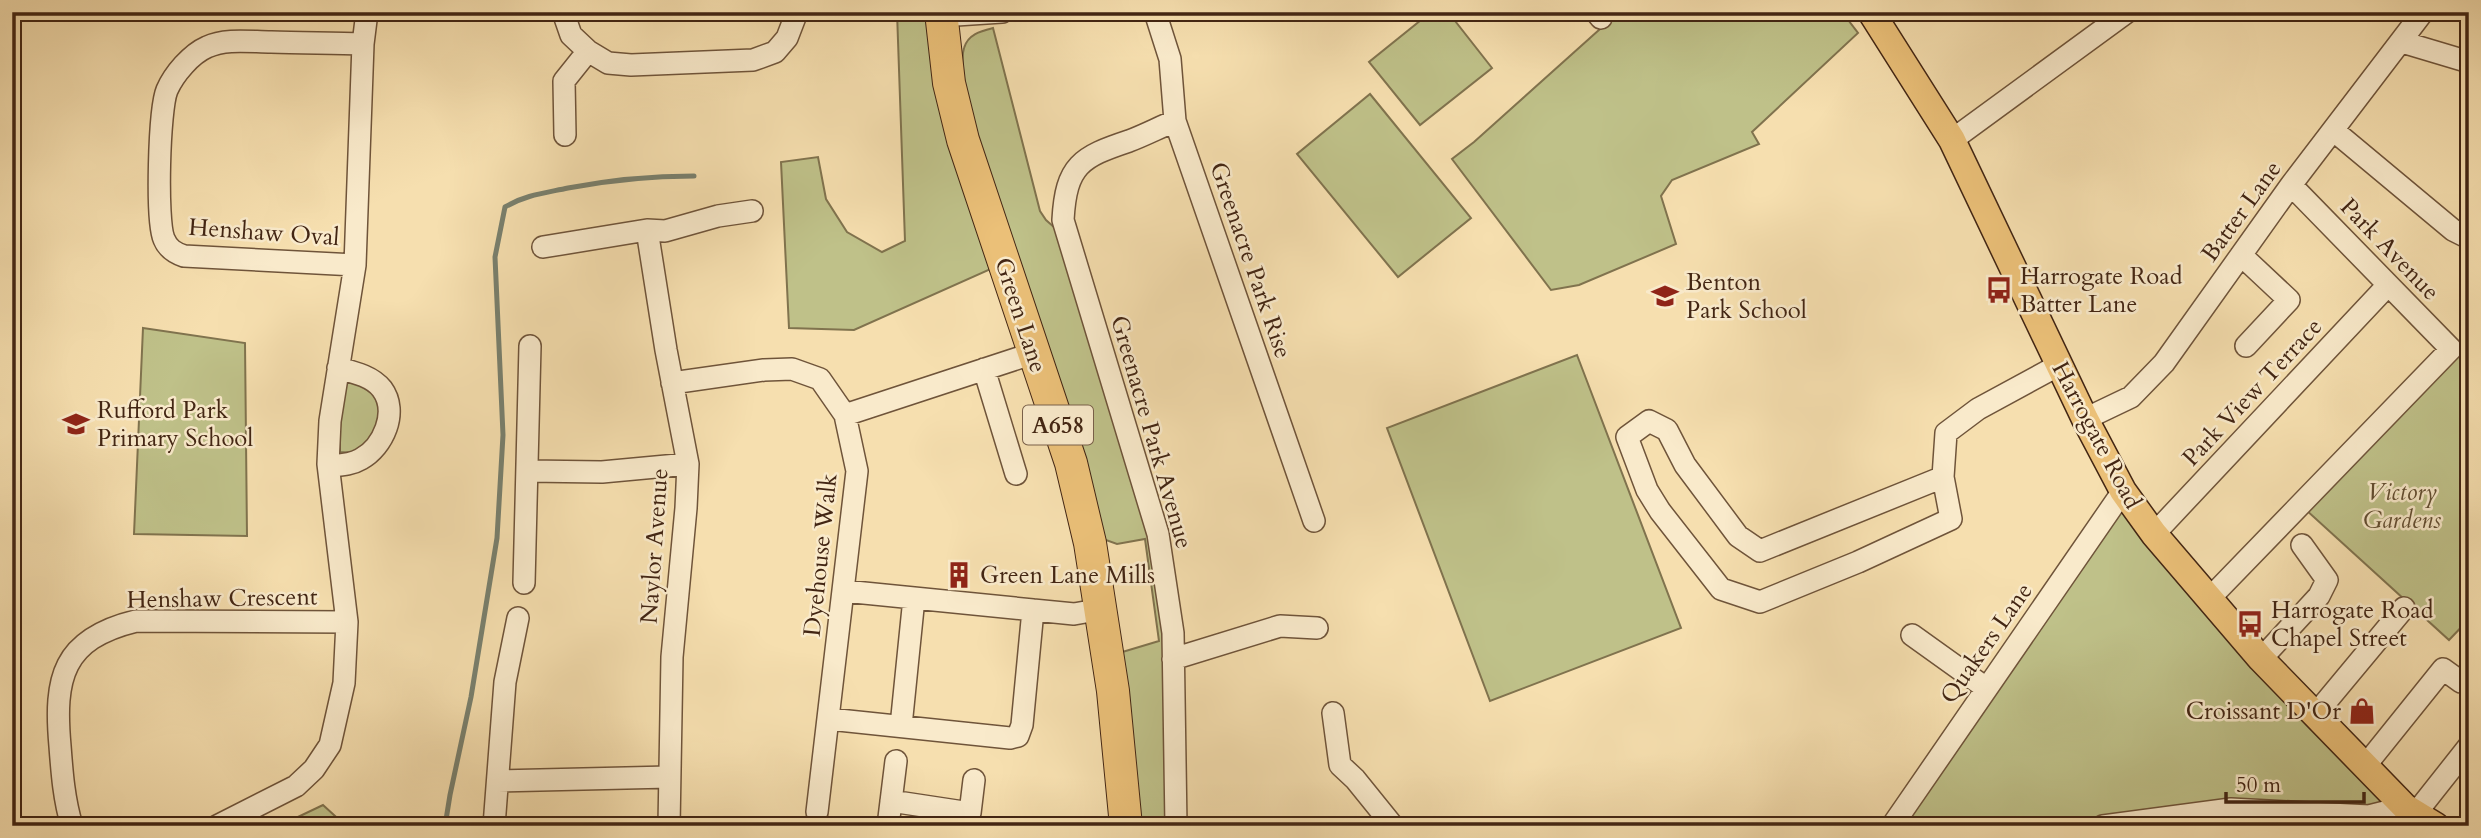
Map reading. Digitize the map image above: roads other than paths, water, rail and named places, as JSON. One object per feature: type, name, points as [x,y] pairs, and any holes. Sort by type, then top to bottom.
[{"type":"highway","name":"Green Lane","points":[[941,14],[949,83],[962,140],[1071,463],[1090,543],[1118,730],[1126,826]]},
{"type":"main road","name":"Harrogate Road","points":[[1871,12],[1952,140],[2084,419],[2123,491],[2154,534],[2261,659],[2365,766],[2419,815]]},
{"type":"street","points":[[217,826],[296,786],[314,769],[330,745],[344,683],[347,622],[329,466],[330,421],[355,265],[363,44],[367,12]]},
{"type":"street","points":[[563,12],[571,35],[588,51],[608,63],[631,65],[753,60],[775,52],[787,38],[797,12]]},
{"type":"street","points":[[941,14],[1002,12]]},
{"type":"street","name":"Greenacre Park Rise","points":[[1155,12],[1170,59],[1175,121],[1314,521]]},
{"type":"street","points":[[1952,140],[2127,12]]},
{"type":"street","name":"Batter Lane","points":[[2084,419],[2131,397],[2164,363],[2291,186],[2423,12]]},
{"type":"street","name":"Henshaw Oval","points":[[355,265],[184,256],[175,253],[167,246],[160,228],[161,116],[167,89],[193,57],[207,47],[234,41],[363,44]]},
{"type":"street","points":[[2402,42],[2469,62]]},
{"type":"street","points":[[565,135],[564,81],[588,51]]},
{"type":"street","name":"Greenacre Park Avenue","points":[[1175,121],[1095,152],[1074,171],[1064,194],[1063,220],[1158,534],[1173,633],[1176,826]]},
{"type":"street","points":[[2333,130],[2453,230],[2469,239]]},
{"type":"street","name":"Park Avenue","points":[[2209,599],[2451,349],[2291,186]]},
{"type":"street","points":[[543,247],[647,230],[665,231],[718,216],[752,211]]},
{"type":"street","name":"Naylor Avenue","points":[[647,230],[688,464],[672,657],[669,826]]},
{"type":"street","points":[[2241,255],[2289,300],[2246,346]]},
{"type":"street","name":"Park View Terrace","points":[[2154,534],[2388,285]]},
{"type":"street","points":[[524,583],[530,346]]},
{"type":"street","points":[[845,415],[1034,353]]},
{"type":"street","points":[[1943,477],[1760,551],[1738,536],[1685,465],[1667,430],[1649,421],[1627,437],[1647,490],[1660,511],[1721,589],[1760,602],[1858,562],[1951,519],[1943,477],[1946,433],[1978,409],[2059,365]]},
{"type":"street","points":[[329,466],[349,464],[368,455],[384,435],[388,419],[388,404],[382,390],[370,379],[338,368]]},
{"type":"street","name":"Dyehouse Walk","points":[[672,383],[764,370],[792,369],[820,379],[845,415],[857,471],[817,811]]},
{"type":"street","points":[[984,369],[1016,474]]},
{"type":"street","points":[[528,471],[603,472],[688,464]]},
{"type":"street","name":"Quakers Lane","points":[[1892,826],[2123,491]]},
{"type":"street","points":[[2261,659],[2319,596],[2327,580],[2302,545]]},
{"type":"street","points":[[844,591],[1074,614],[1102,609]]},
{"type":"street","points":[[901,726],[914,598]]},
{"type":"street","points":[[2315,715],[2404,608]]},
{"type":"street","points":[[829,719],[1010,738],[1018,736],[1022,725],[1033,610]]},
{"type":"street","points":[[494,826],[505,682],[517,618]]},
{"type":"street","name":"Henshaw Crescent","points":[[72,826],[61,768],[58,690],[63,672],[77,651],[97,635],[118,625],[136,621],[347,622]]},
{"type":"street","points":[[1173,660],[1280,626],[1317,628]]},
{"type":"street","points":[[1912,635],[1986,688]]},
{"type":"street","points":[[2365,766],[2443,669],[2461,682]]},
{"type":"street","points":[[1333,713],[1340,765],[1355,779],[1393,826]]},
{"type":"street","points":[[2103,826],[2227,818],[2309,820],[2419,815],[2460,770],[2469,746]]},
{"type":"street","points":[[888,826],[896,761]]},
{"type":"street","points":[[498,781],[669,777]]},
{"type":"street","points":[[891,801],[970,813],[974,780]]},
{"type":"waterway","points":[[445,826],[471,697],[497,538],[503,435],[495,257],[505,207],[535,195],[584,185],[694,176]]},
{"type":"place","name":"Harrogate Road Batter Lane","points":[[1999,290]]},
{"type":"place","name":"Benton Park School","points":[[1665,296]]},
{"type":"place","name":"Rufford Park Primary School","points":[[76,424]]},
{"type":"place","name":"Green Lane Mills","points":[[959,575]]},
{"type":"place","name":"Harrogate Road Chapel Street","points":[[2250,624]]},
{"type":"place","name":"Croissant D'Or","points":[[2362,711]]},
{"type":"park label","name":"Victory Gardens","points":[[2402,506]]}]
